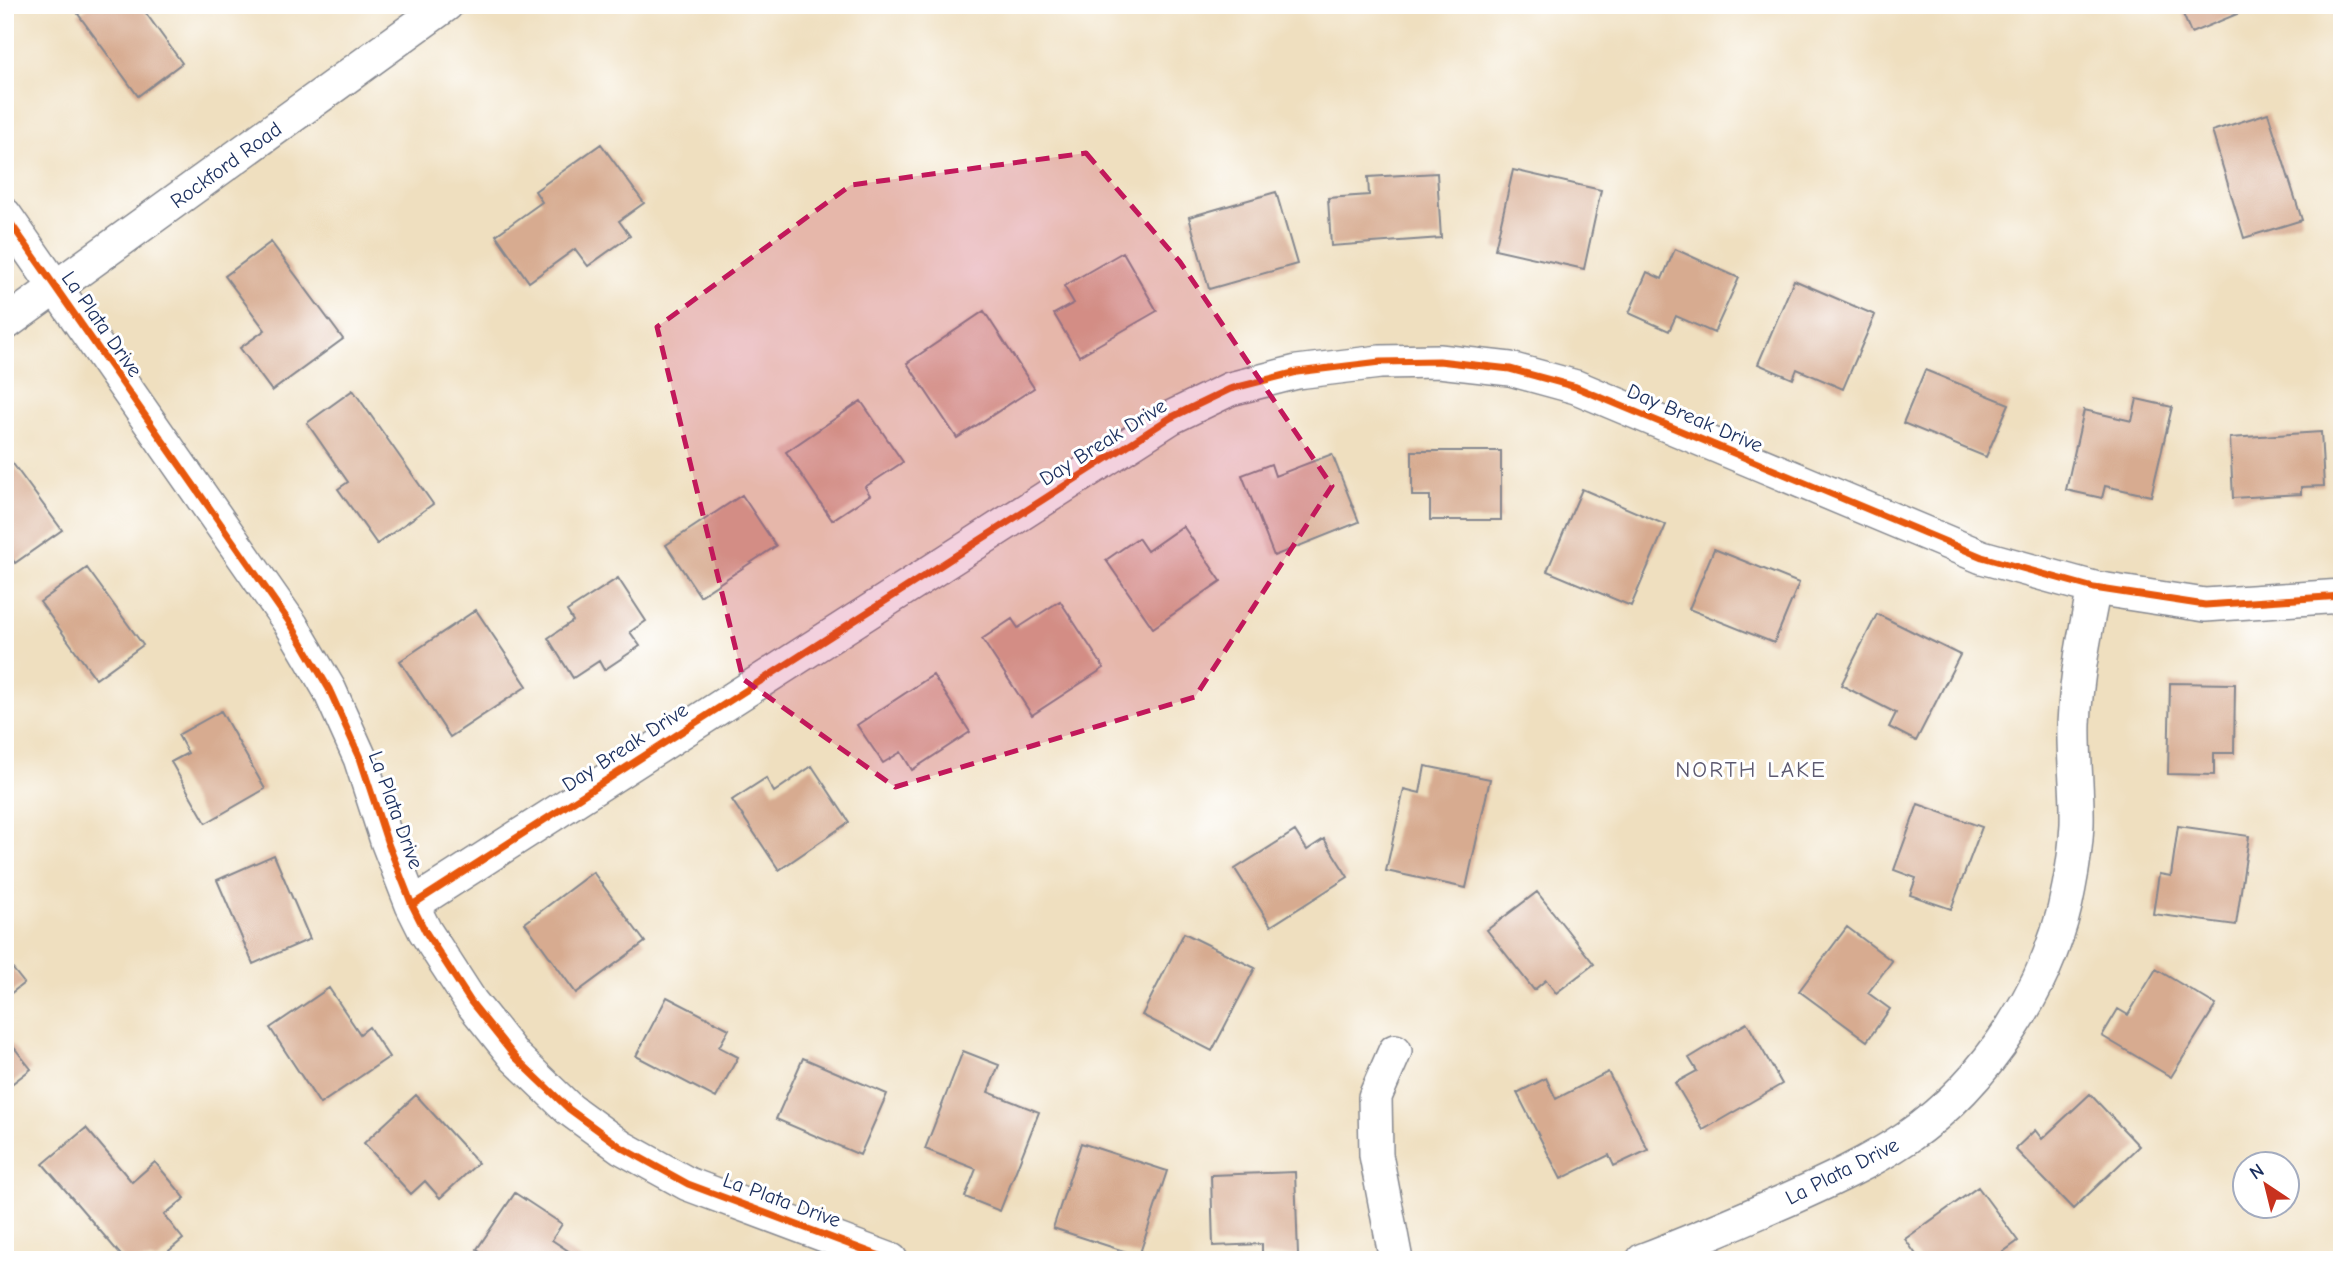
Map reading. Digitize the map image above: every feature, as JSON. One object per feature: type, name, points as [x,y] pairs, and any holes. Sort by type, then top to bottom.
[{"type":"street","name":"Rockford Road","points":[[5,324],[446,5]]},
{"type":"street","name":"La Plata Drive","points":[[5,215],[292,626],[329,689],[360,758],[387,841],[412,905],[471,1002],[515,1057],[569,1109],[621,1147],[688,1184],[891,1260]]},
{"type":"street","name":"Day Break Drive","points":[[412,905],[1170,418],[1230,390],[1297,372],[1380,362],[1439,361],[1510,369],[1576,387],[1982,557],[2094,588],[2205,605],[2342,596]]},
{"type":"street","name":"La Plata Drive","points":[[1643,1260],[1702,1238],[1853,1170],[1908,1137],[1956,1096],[1998,1048],[2028,1000],[2054,943],[2069,888],[2077,825],[2074,724],[2081,654],[2094,588]]},
{"type":"street","points":[[1395,1051],[1375,1097],[1376,1155],[1396,1260]]},
{"type":"highlighted area","points":[[1086,153],[1180,262],[1332,486],[1195,697],[895,787],[743,679],[657,327],[851,185]]},
{"type":"building","points":[[91,5],[140,5],[182,63],[138,96],[78,14]]},
{"type":"building","points":[[2179,5],[2245,5],[2247,10],[2191,33]]},
{"type":"building","points":[[2268,113],[2302,220],[2244,238],[2212,131]]},
{"type":"building","points":[[601,144],[644,203],[619,221],[630,236],[588,266],[575,249],[529,282],[496,235],[542,202],[535,191]]},
{"type":"building","points":[[1513,170],[1601,190],[1584,269],[1495,249]]},
{"type":"building","points":[[1437,173],[1441,238],[1331,246],[1328,198],[1369,195],[1368,177]]},
{"type":"building","points":[[1276,192],[1297,264],[1209,289],[1189,217]]},
{"type":"building","points":[[271,242],[343,339],[272,391],[240,348],[265,330],[225,276]]},
{"type":"building","points":[[1675,249],[1739,278],[1714,333],[1676,316],[1669,331],[1629,313],[1647,272],[1662,279]]},
{"type":"building","points":[[1123,252],[1157,311],[1079,356],[1054,314],[1074,303],[1064,286]]},
{"type":"building","points":[[1794,280],[1875,315],[1843,389],[1797,369],[1793,379],[1758,364]]},
{"type":"building","points":[[984,311],[1034,388],[957,438],[907,363]]},
{"type":"building","points":[[1925,370],[2009,404],[1986,457],[1903,423]]},
{"type":"building","points":[[353,390],[433,504],[377,544],[338,489],[348,482],[307,423]]},
{"type":"building","points":[[2137,399],[2172,407],[2151,496],[2105,486],[2102,498],[2066,490],[2084,410],[2132,421]]},
{"type":"building","points":[[861,401],[903,462],[865,487],[870,495],[832,520],[786,452]]},
{"type":"building","points":[[2321,432],[2324,486],[2301,487],[2301,494],[2233,498],[2230,438]]},
{"type":"building","points":[[1412,451],[1501,451],[1501,520],[1430,520],[1430,496],[1412,496]]},
{"type":"building","points":[[5,453],[62,530],[15,563],[5,549]]},
{"type":"building","points":[[1332,454],[1359,522],[1274,556],[1242,475],[1271,464],[1275,476]]},
{"type":"building","points":[[1582,489],[1666,525],[1631,606],[1547,571]]},
{"type":"building","points":[[742,495],[776,546],[700,596],[666,545]]},
{"type":"building","points":[[1183,526],[1221,581],[1153,628],[1106,560],[1138,538],[1147,551]]},
{"type":"building","points":[[1714,549],[1799,583],[1774,643],[1689,609]]},
{"type":"building","points":[[87,568],[143,645],[96,679],[40,602]]},
{"type":"building","points":[[618,578],[646,621],[630,632],[640,646],[604,670],[599,661],[573,678],[548,638],[573,621],[567,611]]},
{"type":"building","points":[[1060,601],[1104,668],[1032,715],[982,639],[1012,619],[1018,628]]},
{"type":"building","points":[[476,610],[527,686],[450,737],[400,661]]},
{"type":"building","points":[[1877,614],[1960,655],[1916,741],[1889,727],[1896,713],[1841,685]]},
{"type":"building","points":[[933,675],[970,732],[912,770],[901,752],[883,763],[857,725]]},
{"type":"building","points":[[2170,683],[2235,684],[2234,753],[2214,753],[2214,775],[2168,774]]},
{"type":"building","points":[[221,711],[265,789],[206,823],[171,762],[188,753],[178,735]]},
{"type":"building","points":[[812,766],[849,822],[779,870],[732,800],[766,778],[774,792]]},
{"type":"building","points":[[1425,766],[1490,779],[1466,888],[1386,871],[1404,789],[1420,793]]},
{"type":"building","points":[[1918,804],[1982,827],[1951,909],[1910,895],[1916,878],[1894,870]]},
{"type":"building","points":[[2178,826],[2249,836],[2236,925],[2153,914],[2159,874],[2171,876]]},
{"type":"building","points":[[1295,831],[1307,850],[1324,839],[1348,877],[1271,926],[1235,869]]},
{"type":"building","points":[[274,855],[310,939],[253,964],[217,880]]},
{"type":"building","points":[[593,872],[645,942],[576,993],[525,923]]},
{"type":"building","points":[[1537,892],[1594,964],[1556,993],[1546,980],[1534,990],[1487,930]]},
{"type":"building","points":[[1847,927],[1892,961],[1868,993],[1890,1009],[1867,1041],[1799,991]]},
{"type":"building","points":[[1184,933],[1255,968],[1212,1051],[1142,1015]]},
{"type":"building","points":[[5,959],[24,983],[5,998]]},
{"type":"building","points":[[2156,969],[2216,1005],[2171,1077],[2102,1036],[2118,1009],[2128,1015]]},
{"type":"building","points":[[329,988],[360,1034],[369,1027],[389,1057],[320,1104],[270,1028]]},
{"type":"building","points":[[667,997],[729,1029],[719,1047],[738,1057],[716,1098],[636,1056]]},
{"type":"building","points":[[1747,1023],[1782,1084],[1703,1130],[1675,1083],[1697,1071],[1689,1058]]},
{"type":"building","points":[[5,1036],[31,1069],[5,1089]]},
{"type":"building","points":[[963,1051],[999,1065],[988,1092],[1039,1112],[1000,1211],[965,1197],[976,1169],[925,1149]]},
{"type":"building","points":[[803,1058],[887,1094],[860,1155],[776,1119]]},
{"type":"building","points":[[1608,1072],[1648,1150],[1614,1166],[1609,1155],[1561,1179],[1517,1093],[1546,1078],[1556,1099]]},
{"type":"building","points":[[2090,1094],[2139,1146],[2073,1209],[2015,1149],[2035,1130],[2042,1139]]},
{"type":"building","points":[[416,1095],[478,1163],[440,1198],[425,1181],[411,1194],[364,1143]]},
{"type":"building","points":[[86,1128],[132,1182],[155,1162],[185,1198],[164,1215],[183,1239],[158,1260],[125,1260],[43,1164]]},
{"type":"building","points":[[1081,1143],[1167,1171],[1139,1256],[1053,1228]]},
{"type":"building","points":[[1295,1172],[1298,1255],[1262,1256],[1262,1244],[1213,1246],[1211,1175]]},
{"type":"building","points":[[1978,1187],[2018,1241],[1992,1260],[1920,1260],[1905,1239]]},
{"type":"building","points":[[515,1193],[562,1224],[552,1240],[582,1260],[493,1260],[477,1249]]},
{"type":"cycle path","points":[[5,215],[292,626],[329,689],[360,758],[387,841],[425,931],[471,1002],[515,1057],[569,1109],[621,1147],[688,1184],[891,1260]]},
{"type":"cycle path","points":[[412,905],[1170,418],[1230,389],[1297,372],[1380,362],[1439,361],[1510,369],[1576,387],[1982,557],[2094,588],[2205,605],[2342,596]]},
{"type":"district","name":"NORTH LAKE","points":[[1751,769]]}]
